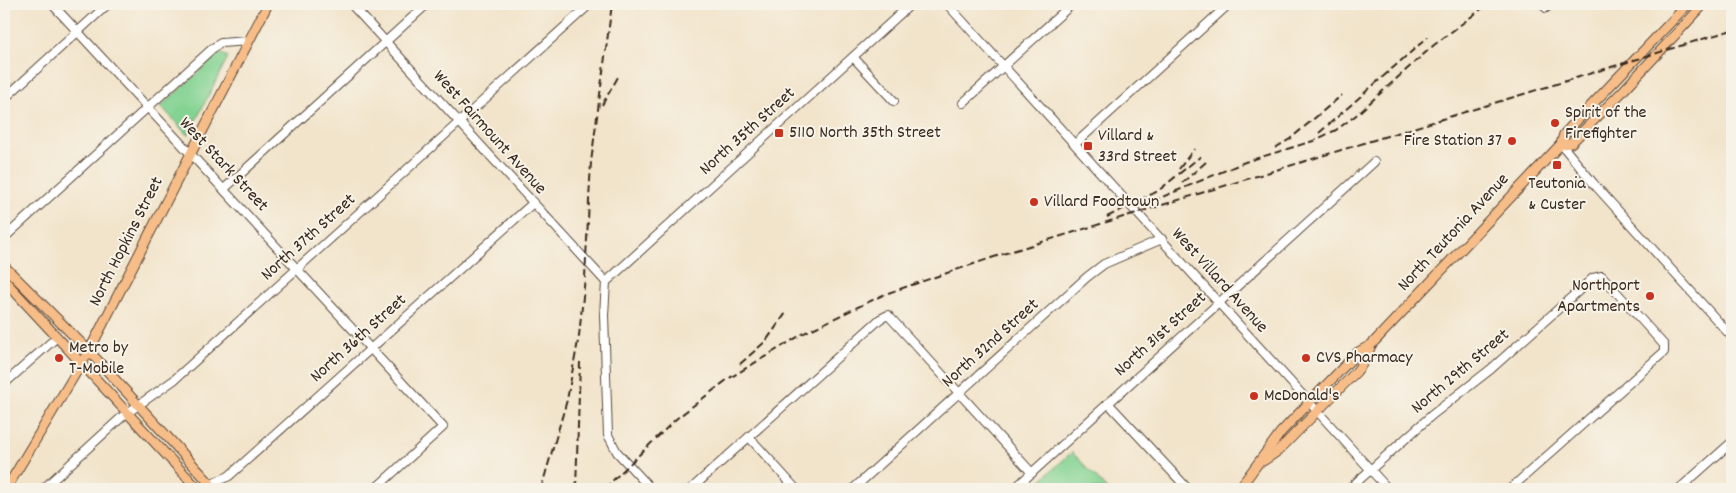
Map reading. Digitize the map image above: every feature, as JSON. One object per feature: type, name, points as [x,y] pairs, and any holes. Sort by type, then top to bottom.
[{"type":"main road","name":"North Hopkins Street","points":[[6,489],[89,351],[268,4]]},
{"type":"main road","name":"North Teutonia Avenue","points":[[1239,489],[1274,441],[1309,402],[1358,352],[1371,345],[1560,144],[1564,134],[1687,4]]},
{"type":"main road","name":"North Teutonia Avenue","points":[[1560,144],[1571,143],[1704,4]]},
{"type":"main road","points":[[4,266],[89,351],[214,487]]},
{"type":"main road","points":[[4,280],[200,489]]},
{"type":"main road","name":"North Teutonia Avenue","points":[[1259,464],[1278,451],[1318,411],[1366,359],[1371,345]]},
{"type":"street","name":"West Stark Street","points":[[52,4],[443,427],[375,489]]},
{"type":"street","points":[[4,100],[108,4]]},
{"type":"street","name":"West Fairmount Avenue","points":[[351,4],[606,282]]},
{"type":"street","points":[[224,189],[427,4]]},
{"type":"street","name":"North 37th Street","points":[[43,489],[138,404],[174,380],[590,4]]},
{"type":"street","name":"North 35th Street","points":[[606,282],[911,4]]},
{"type":"street","name":"West Villard Avenue","points":[[947,4],[1388,489]]},
{"type":"street","points":[[963,103],[1072,4]]},
{"type":"street","points":[[1075,144],[1229,4]]},
{"type":"street","points":[[1687,4],[1695,13]]},
{"type":"street","points":[[4,238],[213,48],[221,43],[248,42]]},
{"type":"street","points":[[853,56],[894,101]]},
{"type":"street","points":[[1560,144],[1732,337]]},
{"type":"street","name":"North 31st Street","points":[[1014,489],[1374,162]]},
{"type":"street","name":"North 36th Street","points":[[200,489],[214,487],[229,476],[533,203]]},
{"type":"street","name":"North 32nd Street","points":[[853,489],[1087,276],[1104,264],[1162,239]]},
{"type":"street","name":"North 29th Street","points":[[1349,489],[1432,416],[1491,369],[1593,278],[1602,276],[1664,345],[1664,352],[1510,489]]},
{"type":"street","points":[[606,282],[604,315],[608,435],[617,452],[651,489]]},
{"type":"street","points":[[692,489],[880,319],[888,314],[1032,473]]},
{"type":"street","points":[[4,384],[56,337]]},
{"type":"street","points":[[1108,404],[1188,489]]},
{"type":"street","points":[[749,438],[796,489]]},
{"type":"street","points":[[1682,488],[1732,442]]},
{"type":"green space","points":[[220,53],[228,57],[188,136],[161,106]]},
{"type":"green space","points":[[1071,453],[1107,489],[1031,489]]},
{"type":"railway","points":[[541,489],[567,400],[579,336],[585,277],[591,162],[612,4]]},
{"type":"railway","points":[[1141,206],[1245,162],[1313,141],[1336,130],[1355,116],[1434,45],[1488,4]]},
{"type":"railway","points":[[604,489],[676,419],[728,379],[806,332],[885,294],[1006,253],[1732,30]]},
{"type":"railway","points":[[1319,133],[1428,37]]},
{"type":"railway","points":[[602,105],[618,77]]},
{"type":"railway","points":[[1275,148],[1290,139],[1342,95]]},
{"type":"railway","points":[[1179,169],[1194,149]]},
{"type":"railway","points":[[1107,217],[1158,191],[1201,156]]},
{"type":"railway","points":[[1182,183],[1206,162]]},
{"type":"railway","points":[[740,364],[766,341],[786,313]]},
{"type":"railway","points":[[576,489],[580,362]]},
{"type":"place","name":"Spirit of the Firefighter","points":[[1555,123]]},
{"type":"place","name":"5110 North 35th Street","points":[[779,133]]},
{"type":"place","name":"Fire Station 37","points":[[1512,141]]},
{"type":"place","name":"Villard & 33rd Street","points":[[1088,146]]},
{"type":"place","name":"Teutonia & Custer","points":[[1557,165]]},
{"type":"place","name":"Villard Foodtown","points":[[1034,202]]},
{"type":"place","name":"Northport Apartments","points":[[1650,296]]},
{"type":"place","name":"Metro by T-Mobile","points":[[59,358]]},
{"type":"place","name":"CVS Pharmacy","points":[[1306,358]]},
{"type":"place","name":"McDonald's","points":[[1254,396]]}]
